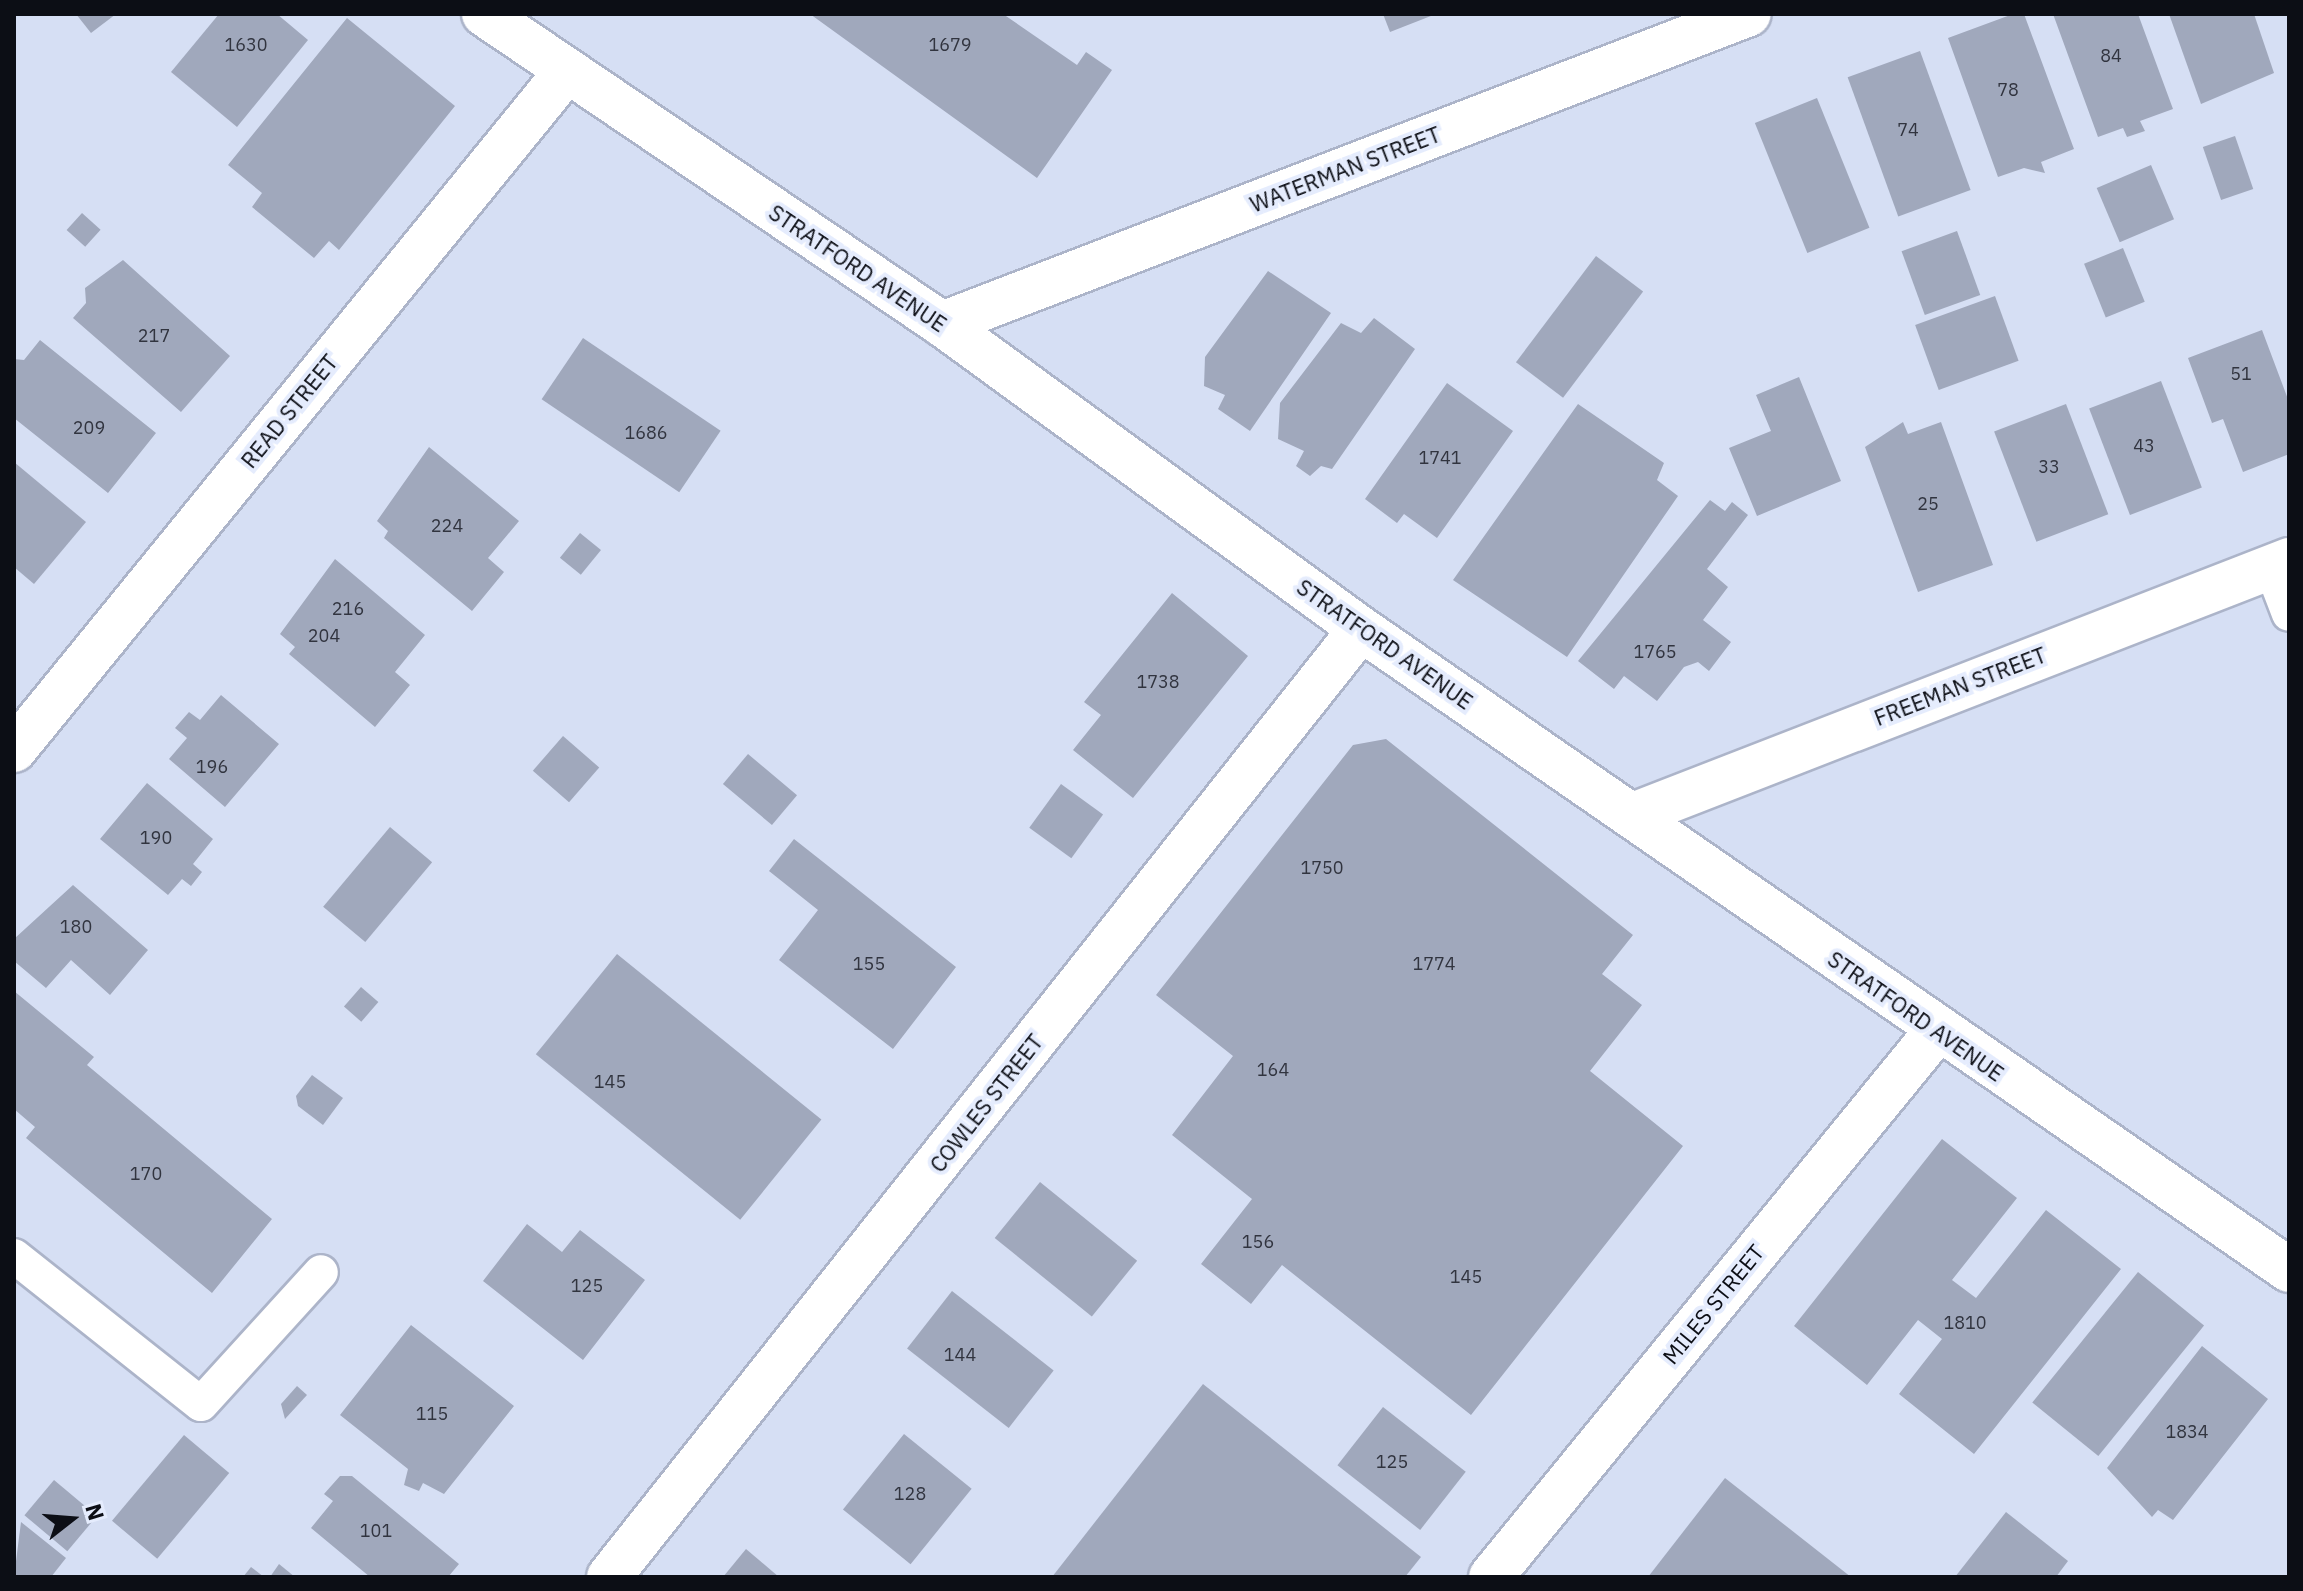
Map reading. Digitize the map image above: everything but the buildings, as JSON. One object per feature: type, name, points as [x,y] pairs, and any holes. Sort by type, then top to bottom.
[{"type":"street","name":"STRATFORD AVENUE","points":[[484,14],[942,324],[1361,629],[1633,815],[1936,1032],[2289,1270]]},
{"type":"street","name":"WATERMAN STREET","points":[[942,324],[1673,28],[1749,14]]},
{"type":"street","name":"READ STREET","points":[[14,750],[566,72]]},
{"type":"street","name":"FREEMAN STREET","points":[[1633,815],[2280,564]]},
{"type":"street","name":"COWLES STREET","points":[[609,1577],[1361,629]]},
{"type":"street","name":"MILES STREET","points":[[1491,1577],[1936,1032]]},
{"type":"lane","points":[[2280,564],[2289,614]]},
{"type":"lane","points":[[14,1256],[201,1404],[321,1272]]}]
